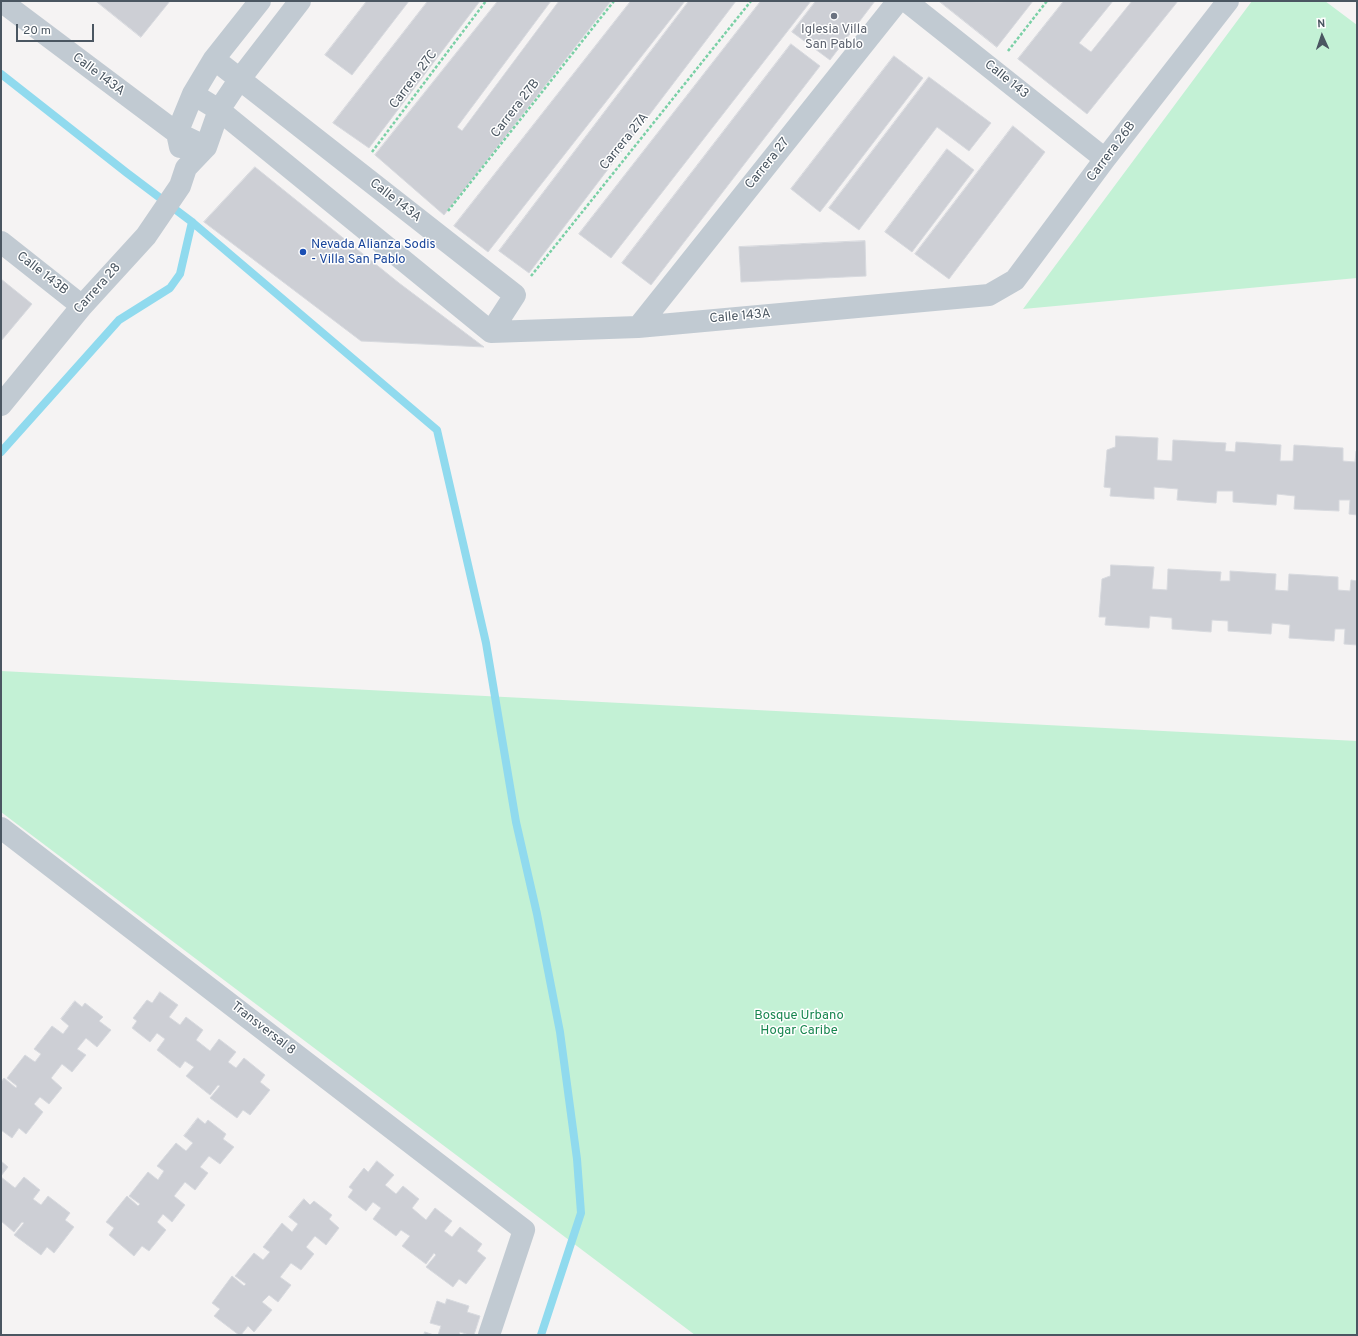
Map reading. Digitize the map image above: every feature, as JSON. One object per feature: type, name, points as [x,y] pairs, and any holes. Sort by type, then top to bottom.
[{"type":"street","name":"Calle 143A","points":[[1,1],[177,133],[206,147]]},
{"type":"street","points":[[183,177],[177,133],[193,94],[214,59],[260,1]]},
{"type":"street","name":"Carrera 28","points":[[1,405],[82,306],[146,236],[183,177],[206,147],[218,110],[300,1]]},
{"type":"street","name":"Carrera 27","points":[[638,327],[898,1]]},
{"type":"street","name":"Calle 143","points":[[906,1],[1105,159]]},
{"type":"street","name":"Carrera 26B","points":[[989,295],[1015,280],[1105,159],[1228,1]]},
{"type":"street","name":"Calle 143A","points":[[214,59],[515,295]]},
{"type":"street","points":[[193,94],[218,110],[491,332],[515,295]]},
{"type":"street","name":"Calle 143B","points":[[1,242],[82,306]]},
{"type":"street","name":"Calle 143A","points":[[491,332],[638,327],[989,295]]},
{"type":"street","name":"Transversal 8","points":[[1,828],[524,1230],[489,1335]]},
{"type":"path","name":"Carrera 27C","points":[[357,171],[486,1]]},
{"type":"path","name":"Carrera 27B","points":[[433,230],[614,1]]},
{"type":"path","name":"Carrera 27A","points":[[515,295],[751,1]]},
{"type":"path","points":[[993,70],[1047,1]]},
{"type":"green space","points":[[1252,1],[1325,1],[1357,25],[1357,278],[1023,309]]},
{"type":"green space","name":"Bosque Urbano Hogar Caribe","points":[[1,671],[1357,741],[1357,1335],[695,1335],[1,812]]},
{"type":"building","points":[[96,1],[170,1],[141,37]]},
{"type":"building","points":[[367,1],[409,1],[352,75],[325,55]]},
{"type":"building","points":[[428,1],[480,1],[369,148],[333,123]]},
{"type":"building","points":[[498,1],[551,1],[457,127],[462,131],[559,1],[611,1],[444,215],[375,155]]},
{"type":"building","points":[[631,1],[685,1],[488,252],[454,226]]},
{"type":"building","points":[[689,1],[736,1],[529,273],[499,251]]},
{"type":"building","points":[[761,1],[811,1],[611,258],[579,234]]},
{"type":"building","name":"Iglesia Villa San Pablo","points":[[816,1],[875,1],[830,60],[792,32]]},
{"type":"building","points":[[939,1],[995,2],[1033,1],[997,47]]},
{"type":"building","points":[[1064,1],[1113,1],[1079,43],[1091,52],[1132,1],[1178,1],[1087,114],[1018,59]]},
{"type":"building","points":[[791,44],[820,66],[651,285],[622,263]]},
{"type":"building","points":[[894,56],[923,78],[820,212],[791,189]]},
{"type":"building","points":[[929,77],[991,123],[969,151],[937,127],[859,230],[829,208]]},
{"type":"building","points":[[1013,126],[1045,152],[949,279],[915,254]]},
{"type":"building","points":[[947,149],[974,170],[912,252],[885,232]]},
{"type":"building","name":"Nevada Alianza Sodis - Villa San Pablo","points":[[255,167],[399,283],[484,347],[361,341],[204,222]]},
{"type":"building","points":[[865,241],[866,276],[741,282],[739,247]]},
{"type":"building","points":[[1,279],[32,304],[1,341]]},
{"type":"building","points":[[1116,436],[1158,438],[1157,460],[1172,461],[1173,440],[1226,443],[1225,451],[1235,452],[1236,442],[1281,445],[1280,461],[1293,461],[1294,445],[1343,448],[1343,461],[1355,462],[1357,451],[1357,515],[1349,514],[1350,500],[1339,500],[1339,511],[1294,509],[1295,496],[1277,494],[1276,505],[1233,502],[1233,491],[1217,491],[1216,503],[1177,500],[1178,489],[1154,487],[1154,499],[1110,496],[1111,488],[1104,487],[1107,450],[1115,447]]},
{"type":"building","points":[[1111,565],[1154,567],[1152,589],[1167,590],[1168,569],[1221,572],[1220,581],[1230,581],[1230,571],[1276,574],[1275,590],[1288,591],[1289,574],[1338,577],[1338,590],[1350,591],[1351,580],[1357,581],[1357,645],[1344,644],[1345,629],[1335,629],[1334,641],[1289,638],[1290,625],[1272,623],[1271,634],[1228,631],[1228,621],[1212,620],[1211,632],[1172,629],[1172,618],[1150,616],[1149,628],[1105,625],[1106,617],[1099,617],[1102,579],[1110,576]]},
{"type":"building","points":[[160,992],[178,1005],[169,1017],[180,1025],[186,1017],[203,1030],[196,1040],[210,1051],[219,1039],[236,1052],[228,1062],[236,1068],[244,1058],[265,1075],[260,1082],[270,1090],[250,1115],[243,1110],[237,1118],[210,1098],[220,1086],[218,1085],[210,1095],[186,1076],[194,1067],[185,1061],[180,1068],[157,1050],[165,1039],[157,1033],[150,1042],[132,1028],[137,1021],[133,1018],[147,1000],[152,1003]]},
{"type":"building","points":[[75,1001],[82,1007],[85,1003],[103,1017],[99,1021],[111,1030],[97,1047],[86,1038],[77,1049],[86,1055],[72,1072],[62,1064],[51,1078],[62,1088],[49,1104],[40,1097],[34,1104],[43,1112],[26,1134],[19,1128],[12,1138],[1,1130],[1,1082],[4,1078],[16,1088],[17,1086],[7,1078],[25,1055],[35,1062],[41,1054],[34,1049],[52,1026],[63,1034],[69,1026],[61,1019]]},
{"type":"building","points":[[198,1118],[205,1124],[208,1120],[226,1134],[223,1139],[234,1147],[220,1164],[209,1156],[200,1167],[208,1173],[195,1190],[185,1182],[174,1196],[185,1205],[172,1222],[163,1214],[157,1222],[166,1230],[149,1251],[142,1246],[134,1256],[109,1235],[114,1228],[106,1222],[127,1196],[138,1206],[140,1204],[129,1196],[148,1172],[158,1180],[164,1171],[157,1166],[176,1143],[186,1151],[193,1143],[184,1136]]},
{"type":"building","points":[[1,1161],[8,1167],[1,1176]]},
{"type":"building","points":[[377,1161],[394,1175],[385,1185],[396,1194],[403,1186],[419,1199],[412,1208],[426,1220],[435,1208],[452,1221],[444,1231],[452,1237],[460,1227],[482,1244],[477,1251],[486,1258],[466,1284],[459,1279],[453,1287],[426,1267],[436,1255],[434,1253],[426,1264],[402,1246],[410,1236],[401,1230],[396,1236],[373,1219],[381,1208],[373,1202],[366,1211],[348,1197],[353,1190],[349,1187],[364,1168],[368,1172]]},
{"type":"building","points":[[1,1177],[15,1188],[24,1177],[40,1190],[33,1199],[41,1205],[48,1196],[70,1213],[65,1220],[74,1227],[54,1253],[47,1247],[41,1255],[14,1235],[24,1223],[22,1222],[14,1232],[1,1221]]},
{"type":"building","points":[[304,1199],[310,1205],[314,1201],[332,1215],[329,1219],[339,1228],[326,1245],[315,1236],[306,1247],[314,1254],[301,1270],[291,1263],[280,1277],[291,1285],[278,1302],[269,1295],[262,1302],[272,1310],[254,1332],[248,1326],[241,1335],[239,1335],[214,1316],[220,1309],[212,1303],[232,1276],[244,1286],[246,1284],[235,1276],[254,1253],[263,1260],[270,1252],[263,1247],[282,1223],[292,1232],[298,1224],[289,1217]]},
{"type":"building","points":[[447,1299],[469,1306],[467,1312],[480,1316],[474,1335],[460,1332],[459,1335],[438,1335],[441,1326],[430,1323],[437,1301],[445,1304]]},
{"type":"building","points":[[425,1332],[434,1335],[424,1335]]},
{"type":"waterway","points":[[1,74],[192,222],[437,430],[486,643],[516,822],[537,914],[560,1032],[577,1159],[581,1213],[541,1335]]},
{"type":"waterway","points":[[1,452],[119,320],[170,288],[180,274],[192,222]]},
{"type":"place","name":"Iglesia Villa San Pablo","points":[[834,16]]},
{"type":"place","name":"Nevada Alianza Sodis - Villa San Pablo","points":[[303,252]]}]
